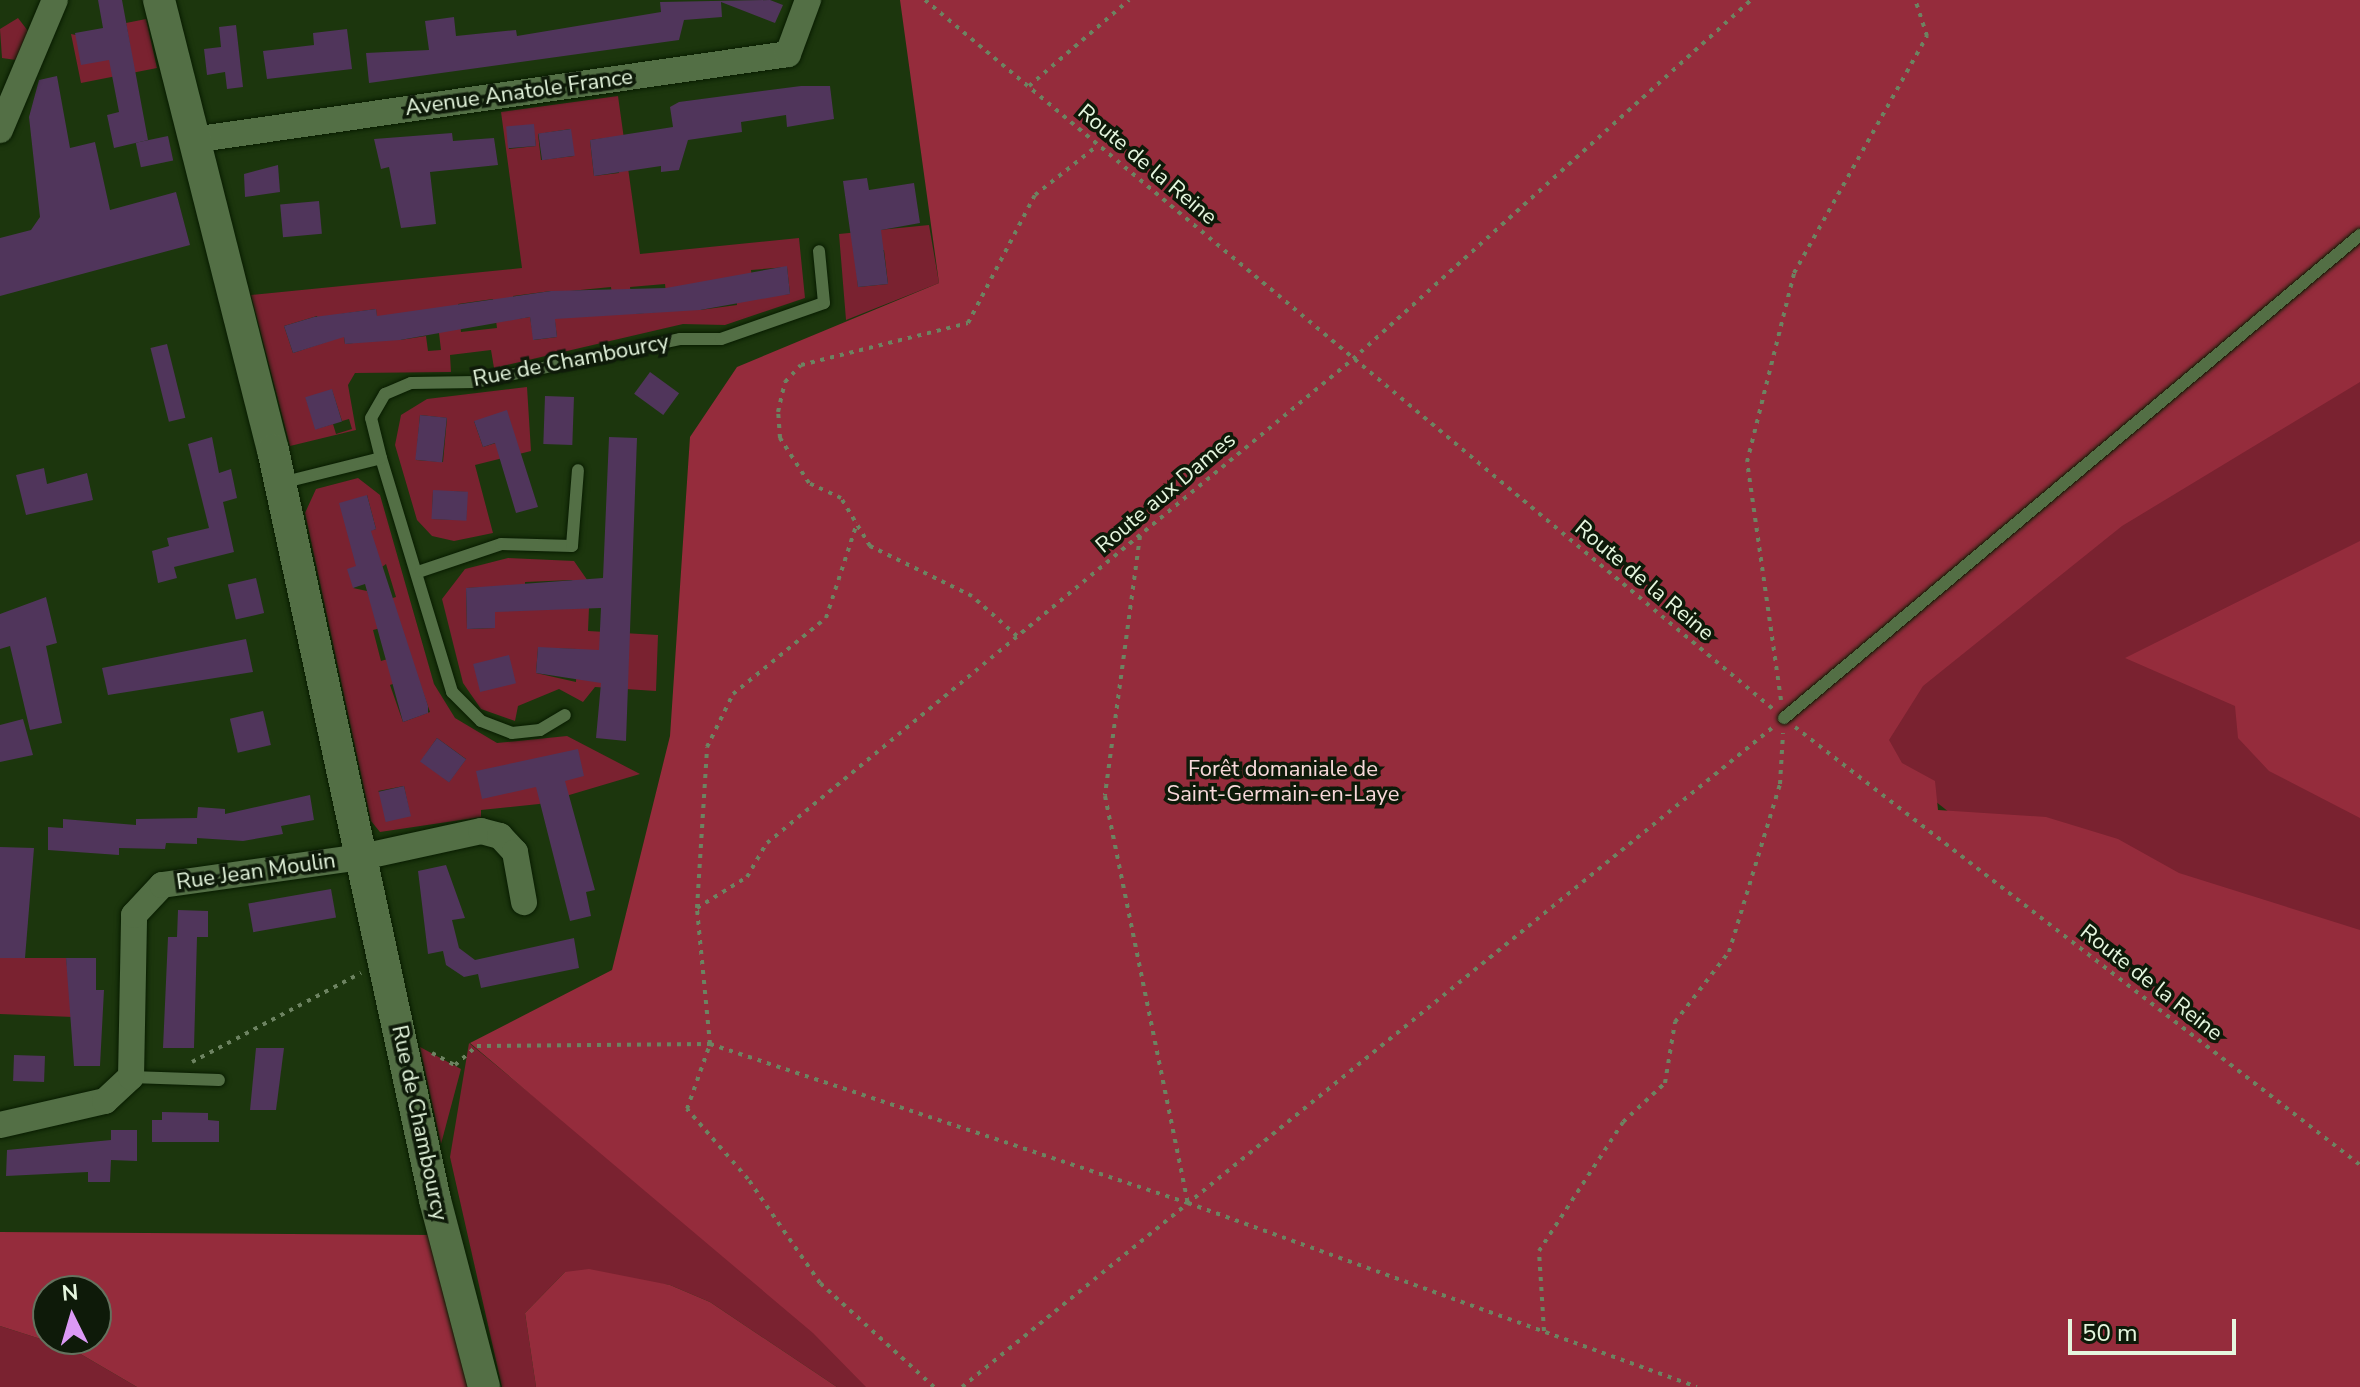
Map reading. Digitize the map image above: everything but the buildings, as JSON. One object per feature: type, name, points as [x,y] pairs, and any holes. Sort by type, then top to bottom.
[{"type":"street","points":[[0,130],[55,0]]},
{"type":"street","name":"Rue de Chambourcy","points":[[159,0],[281,483],[402,1045],[484,1387]]},
{"type":"street","name":"Avenue Anatole France","points":[[193,140],[788,54],[808,0]]},
{"type":"street","points":[[362,857],[481,831],[500,836],[515,852],[524,902]]},
{"type":"street","name":"Rue Jean Moulin","points":[[131,1077],[134,915],[146,895],[162,885],[362,857]]},
{"type":"street","points":[[0,1125],[105,1101],[131,1077]]},
{"type":"lane","points":[[1784,718],[2360,235]]},
{"type":"lane","name":"Rue de Chambourcy","points":[[381,458],[371,418],[385,394],[411,383],[476,382],[680,339],[721,339],[824,303],[819,251]]},
{"type":"lane","points":[[281,483],[381,458],[421,571],[452,692],[481,721],[526,732],[565,715]]},
{"type":"lane","points":[[421,571],[501,544],[572,546],[578,470]]},
{"type":"lane","points":[[131,1077],[219,1080]]},
{"type":"path","name":"Route de la Reine","points":[[925,0],[1784,718],[2360,1165]]},
{"type":"path","points":[[1029,86],[1129,0]]},
{"type":"path","name":"Route aux Dames","points":[[697,908],[747,877],[767,843],[1353,359],[1751,0]]},
{"type":"path","points":[[1544,1331],[1539,1251],[1623,1122],[1665,1083],[1675,1022],[1729,952],[1780,784],[1784,718],[1747,462],[1794,273],[1927,36],[1915,0]]},
{"type":"path","points":[[1017,636],[972,596],[870,546],[841,498],[809,483],[780,438],[785,382],[801,365],[968,323],[1035,195],[1098,145]]},
{"type":"path","points":[[857,523],[826,618],[733,694],[707,747],[697,908],[710,1044],[687,1109],[748,1179],[820,1283],[934,1387]]},
{"type":"path","points":[[1140,535],[1105,796],[1188,1203]]},
{"type":"path","points":[[962,1387],[1784,718]]},
{"type":"path","points":[[162,1078],[371,969]]},
{"type":"path","points":[[402,1045],[420,1044],[455,1065],[477,1046],[710,1044],[1188,1203],[1697,1387]]},
{"type":"shaded area","points":[[18,18],[28,31],[16,60],[2,58],[0,29]]},
{"type":"shaded area","points":[[146,19],[157,68],[81,83],[71,34],[130,46],[126,23]]},
{"type":"shaded area","points":[[618,96],[640,254],[799,238],[805,298],[725,325],[683,324],[494,368],[491,350],[450,355],[451,372],[355,373],[348,385],[356,430],[290,446],[251,295],[522,268],[501,112]],"holes":[[[533,125],[536,146],[509,149],[507,128]],[[570,129],[574,156],[541,160],[538,134]],[[614,137],[619,173],[594,176],[590,140]],[[787,267],[790,294],[754,297],[751,270]],[[734,279],[737,305],[700,310]],[[665,284],[668,311],[633,314],[630,287]],[[611,287],[614,313],[570,291]],[[551,291],[557,337],[534,340],[530,317],[516,319],[513,296]],[[493,299],[497,328],[461,332],[458,304]],[[436,308],[441,350],[428,351],[426,336],[400,340]],[[376,309],[379,340],[345,344],[341,314]],[[317,316],[326,342],[293,353],[284,326]],[[332,390],[342,421],[349,419],[352,429],[336,434],[333,424],[316,429],[306,398]]]},
{"type":"shaded area","points":[[929,225],[939,283],[846,320],[839,234]],"holes":[[[884,250],[888,284],[858,287],[855,253]]]},
{"type":"shaded area","points":[[2360,290],[2360,1140],[1831,718]]},
{"type":"shaded area","points":[[527,387],[531,451],[475,465],[493,533],[454,541],[432,536],[417,520],[395,445],[401,415],[427,399]],"holes":[[[420,415],[447,418],[443,462],[416,460]],[[474,421],[515,437],[483,447]],[[433,491],[467,492],[466,520],[432,519]]]},
{"type":"shaded area","points":[[358,478],[380,495],[434,684],[455,718],[497,743],[567,736],[640,774],[539,804],[481,810],[481,817],[380,832],[371,821],[305,513],[316,489]],"holes":[[[367,495],[376,529],[348,537]],[[386,564],[396,597],[372,604],[367,591],[353,588]],[[400,623],[408,653],[381,661],[373,630]],[[417,675],[430,712],[403,722],[390,685]],[[437,738],[466,759],[449,782],[421,761]],[[404,786],[410,815],[378,791]]]},
{"type":"shaded area","points":[[508,558],[574,561],[590,584],[588,631],[658,635],[656,691],[595,687],[583,702],[559,689],[518,706],[515,721],[481,709],[463,683],[442,599],[465,569]],"holes":[[[573,580],[526,610],[525,582]],[[493,587],[495,628],[467,629],[466,588]],[[538,648],[577,649],[576,682],[536,673]]]},
{"type":"shaded area","points":[[0,958],[66,958],[73,1017],[0,1014]]},
{"type":"shaded area","points":[[469,1043],[886,1387],[837,1387],[710,1302],[670,1285],[565,1272],[525,1313],[536,1387],[502,1387],[450,1157]]},
{"type":"shaded area","points":[[420,1047],[461,1069],[441,1144]]},
{"type":"shaded area","points":[[0,1326],[32,1336],[32,1355],[82,1355],[137,1387],[0,1387]]},
{"type":"green space","name":"Forêt domaniale de Saint-Germain-en-Laye","points":[[900,0],[2360,0],[2360,382],[2122,526],[1923,686],[1889,740],[1902,763],[1935,781],[1938,810],[2046,817],[2118,839],[2179,873],[2360,930],[2360,1387],[866,1387],[813,1333],[470,1043],[612,970],[670,736],[690,437],[737,367],[939,283]]},
{"type":"green space","points":[[2360,541],[2360,818],[2269,771],[2238,738],[2235,706],[2125,658]]},
{"type":"green space","points":[[0,1232],[434,1235],[470,1387],[137,1387],[82,1355],[112,1355],[112,1275],[32,1275],[32,1336],[0,1326]]},
{"type":"green space","points":[[589,1269],[670,1285],[710,1302],[837,1387],[536,1387],[525,1313],[565,1272]]}]
